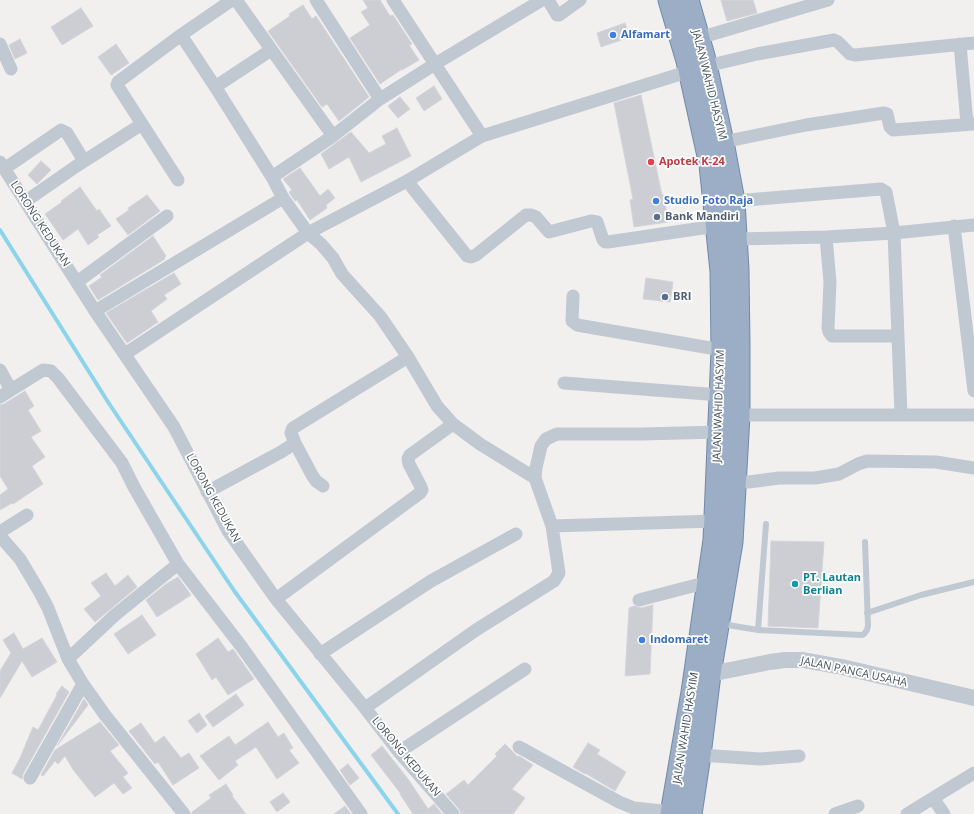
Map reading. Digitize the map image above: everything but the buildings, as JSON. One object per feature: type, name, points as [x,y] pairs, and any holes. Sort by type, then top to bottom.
[{"type":"highway","name":"JALAN WAHID HASYIM","points":[[668,0],[698,69],[723,142],[734,201],[739,293],[739,415],[732,542],[710,674],[700,755],[678,814]]},
{"type":"highway","name":"JALAN WAHID HASYIM","points":[[678,814],[692,692],[714,540],[722,350],[721,271],[698,69],[699,38],[688,0]]},
{"type":"street","points":[[178,180],[117,85],[118,82],[181,35],[232,0]]},
{"type":"street","points":[[236,0],[333,136]]},
{"type":"street","points":[[316,0],[380,99]]},
{"type":"street","points":[[393,0],[482,136]]},
{"type":"street","points":[[272,177],[333,136],[380,99],[542,0]]},
{"type":"street","points":[[548,0],[556,15],[558,15],[580,0]]},
{"type":"street","points":[[699,38],[828,0]]},
{"type":"street","points":[[181,35],[272,177],[283,198],[308,233],[321,244],[342,274],[380,316],[408,356],[437,406],[453,424],[480,444],[535,478]]},
{"type":"street","points":[[125,354],[308,233],[407,180],[482,136],[698,69],[757,54],[834,40],[850,54],[855,55],[974,43]]},
{"type":"street","points":[[0,44],[12,69]]},
{"type":"street","points":[[723,142],[806,125],[884,113],[887,114],[890,127],[893,130],[970,124],[960,44]]},
{"type":"street","points":[[215,87],[271,50]]},
{"type":"street","points":[[26,201],[84,161],[142,124]]},
{"type":"street","points":[[2,166],[61,130],[64,130],[67,133],[84,161]]},
{"type":"street","name":"LORONG KEDUKAN","points":[[2,166],[26,201],[95,311],[174,427],[228,531],[276,599],[399,752],[454,814]]},
{"type":"street","points":[[407,180],[467,256],[471,257],[476,255],[526,215],[536,217],[549,232],[591,221],[597,222],[605,242],[716,226]]},
{"type":"street","points":[[734,201],[881,189],[886,192],[894,233],[901,416]]},
{"type":"street","points":[[95,311],[283,198]]},
{"type":"street","points":[[77,282],[168,216]]},
{"type":"street","points":[[736,239],[826,237],[894,233],[974,225]]},
{"type":"street","points":[[954,226],[974,391]]},
{"type":"street","points":[[826,237],[830,282],[829,332],[832,336],[897,336]]},
{"type":"street","points":[[573,296],[572,321],[577,325],[722,350]]},
{"type":"street","points":[[323,486],[312,475],[295,443],[291,433],[293,428],[408,356]]},
{"type":"street","points":[[0,370],[11,390]]},
{"type":"street","points":[[0,397],[43,370],[48,370],[55,374],[122,463],[178,564],[241,646],[361,814]]},
{"type":"street","points":[[564,383],[720,395]]},
{"type":"street","points":[[739,415],[974,415]]},
{"type":"street","points":[[276,599],[420,493],[422,490],[421,487],[408,459],[410,455],[453,424]]},
{"type":"street","points":[[365,708],[476,630],[554,581],[559,572],[552,526],[535,478],[541,446],[546,439],[557,434],[719,432]]},
{"type":"street","points":[[207,492],[295,443]]},
{"type":"street","points":[[735,481],[749,482],[779,478],[821,477],[839,474],[867,461],[936,462],[974,468]]},
{"type":"street","points":[[0,532],[27,515]]},
{"type":"street","points":[[552,526],[715,521]]},
{"type":"street","points":[[320,654],[431,581],[516,534]]},
{"type":"street","points":[[0,536],[20,559],[39,591],[48,608],[68,658],[83,684],[104,715],[184,814]]},
{"type":"street","points":[[68,658],[115,615],[178,564]]},
{"type":"street","points":[[639,600],[708,582]]},
{"type":"street","name":"JALAN PANCA USAHA","points":[[710,674],[770,662],[803,660],[842,667],[974,698]]},
{"type":"street","points":[[399,752],[525,669]]},
{"type":"street","points":[[30,778],[83,684]]},
{"type":"street","points":[[519,747],[619,802],[634,808],[678,814]]},
{"type":"street","points":[[700,755],[760,759],[799,756]]},
{"type":"street","points":[[907,814],[974,773]]},
{"type":"street","points":[[933,798],[944,814]]},
{"type":"street","points":[[835,814],[858,806]]},
{"type":"lane","points":[[758,630],[766,524]]},
{"type":"lane","points":[[718,623],[758,630],[862,635],[867,630],[865,542]]},
{"type":"lane","points":[[867,613],[921,595],[974,582]]},
{"type":"waterway","points":[[0,230],[108,402],[235,592],[398,814]]},
{"type":"place","name":"Alfamart","points":[[613,35]]},
{"type":"place","name":"Apotek K-24","points":[[651,162]]},
{"type":"place","name":"Studio Foto Raja","points":[[656,201]]},
{"type":"place","name":"Bank Mandiri","points":[[657,217]]},
{"type":"place","name":"BRI","points":[[665,297]]},
{"type":"place","name":"PT. Lautan Berlian","points":[[795,584]]},
{"type":"place","name":"Indomaret","points":[[642,640]]}]
